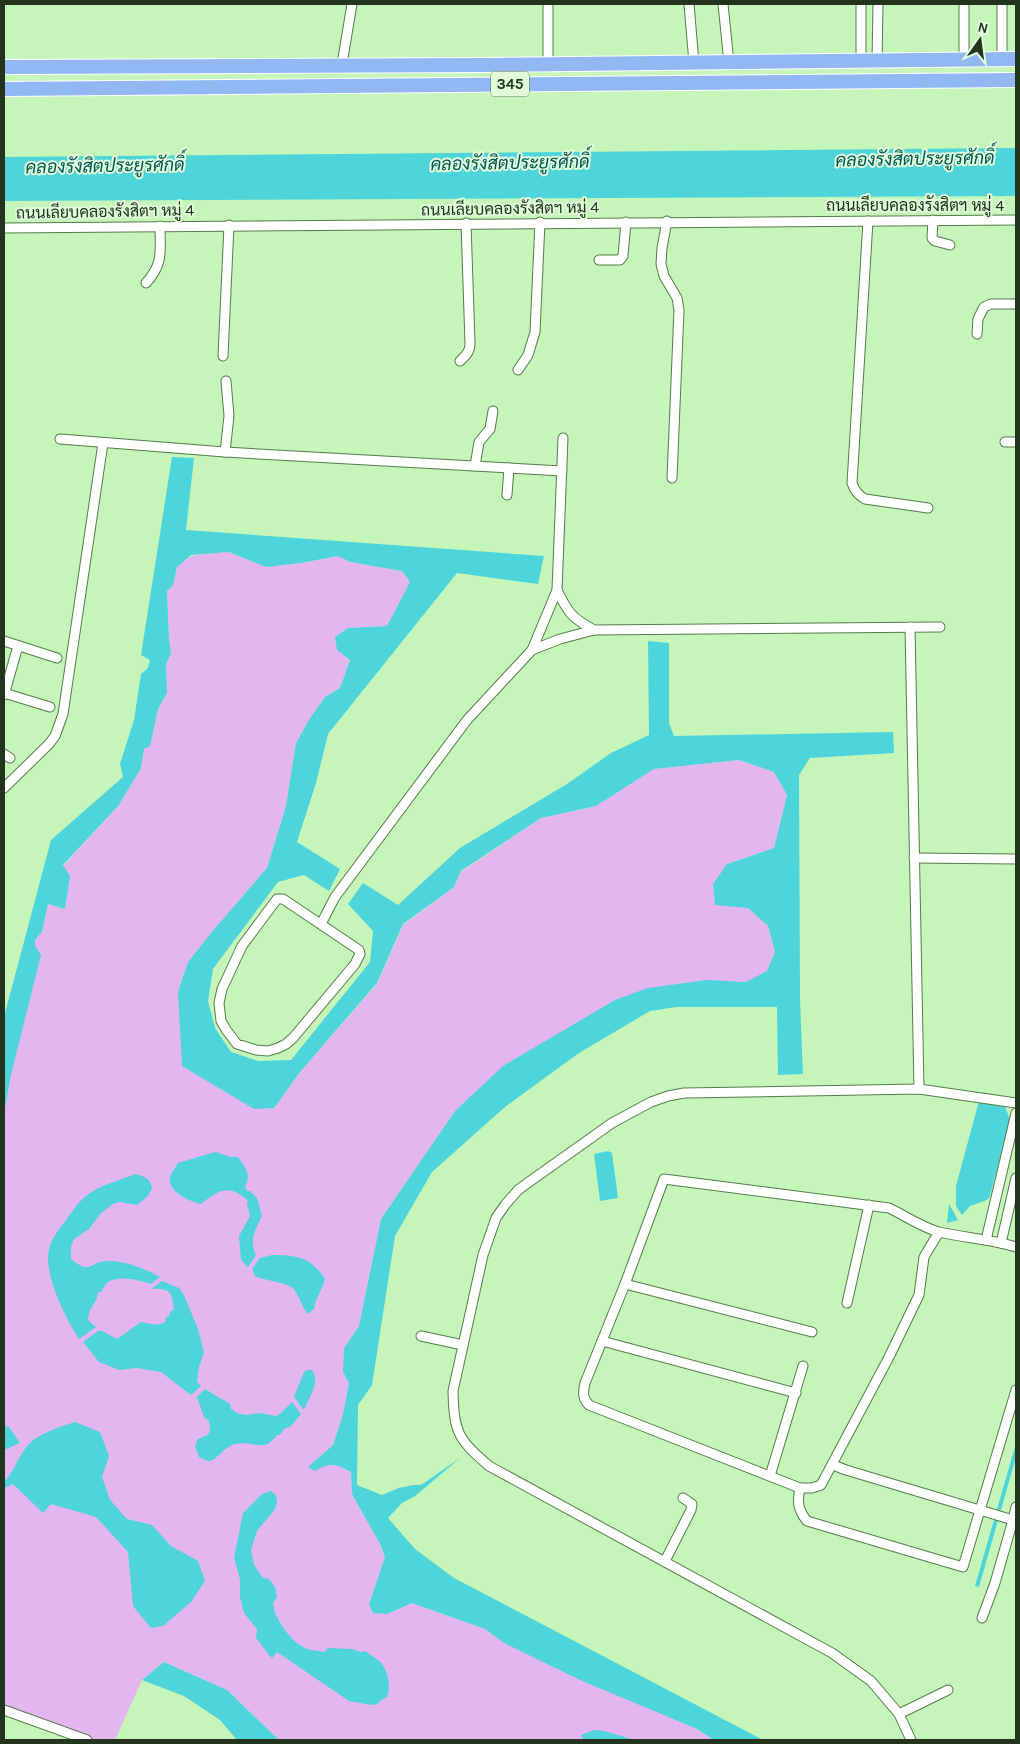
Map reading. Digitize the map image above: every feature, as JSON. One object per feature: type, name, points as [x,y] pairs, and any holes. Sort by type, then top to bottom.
[{"type":"main road","name":"345","points":[[4,67],[860,62],[1016,59]]},
{"type":"main road","name":"345","points":[[4,89],[1016,80]]},
{"type":"street","points":[[342,64],[352,4]]},
{"type":"street","points":[[548,4],[548,64]]},
{"type":"street","points":[[689,4],[694,63]]},
{"type":"street","points":[[723,4],[729,63]]},
{"type":"street","points":[[860,62],[861,4]]},
{"type":"street","points":[[877,61],[878,4]]},
{"type":"street","points":[[964,4],[964,60]]},
{"type":"street","points":[[1002,4],[1002,60]]},
{"type":"street","points":[[868,220],[852,483],[859,496],[865,499],[928,508]]},
{"type":"street","points":[[933,220],[932,238],[940,243],[950,245]]},
{"type":"street","name":"ถนนเลียบคลองรังสิตฯ หมู่ 4","points":[[4,228],[540,222],[1016,220]]},
{"type":"street","points":[[667,221],[661,264],[664,276],[677,298],[679,310],[672,478]]},
{"type":"street","points":[[518,370],[528,356],[535,332],[540,222]]},
{"type":"street","points":[[600,260],[620,260],[623,256],[626,222]]},
{"type":"street","points":[[460,361],[470,349],[466,223]]},
{"type":"street","points":[[223,356],[229,225]]},
{"type":"street","points":[[146,283],[158,268],[160,258],[160,226]]},
{"type":"street","points":[[977,334],[978,318],[984,307],[991,304],[1016,304]]},
{"type":"street","points":[[225,452],[229,416],[226,382]]},
{"type":"street","points":[[475,466],[479,442],[490,429],[493,411]]},
{"type":"street","points":[[322,924],[335,897],[466,720],[532,650],[557,590],[563,438]]},
{"type":"street","points":[[60,439],[225,452],[562,471]]},
{"type":"street","points":[[4,788],[49,744],[62,714],[103,442]]},
{"type":"street","points":[[1006,442],[1016,442]]},
{"type":"street","points":[[507,496],[509,468]]},
{"type":"street","points":[[557,590],[564,606],[572,616],[594,630]]},
{"type":"street","points":[[910,627],[920,1089]]},
{"type":"street","points":[[532,650],[560,639],[594,630],[940,627]]},
{"type":"street","points":[[4,641],[57,658]]},
{"type":"street","points":[[18,646],[4,694],[50,707]]},
{"type":"street","points":[[914,858],[1016,859]]},
{"type":"street","points":[[277,899],[283,899],[322,924],[359,950],[359,959],[286,1044],[268,1051],[256,1050],[237,1044],[226,1031],[221,1021],[219,1003],[222,989],[242,946],[277,899]]},
{"type":"street","points":[[911,1740],[899,1714],[871,1681],[832,1653],[489,1466],[467,1446],[457,1429],[453,1391],[485,1246],[496,1218],[518,1190],[590,1137],[628,1113],[651,1102],[684,1093],[920,1089],[1016,1103]]},
{"type":"street","points":[[986,1240],[1016,1113]]},
{"type":"street","points":[[1001,1242],[1016,1178]]},
{"type":"street","points":[[939,1232],[924,1257],[920,1295],[821,1485],[812,1488],[800,1488],[589,1404],[584,1400],[584,1390],[664,1179],[889,1208],[923,1226],[939,1232],[1001,1242],[1016,1247]]},
{"type":"street","points":[[847,1303],[869,1205]]},
{"type":"street","points":[[625,1284],[812,1332]]},
{"type":"street","points":[[421,1336],[463,1345]]},
{"type":"street","points":[[602,1341],[796,1393]]},
{"type":"street","points":[[770,1476],[803,1366]]},
{"type":"street","points":[[800,1488],[798,1502],[800,1512],[807,1521],[962,1567],[965,1563],[979,1510],[1016,1390]]},
{"type":"street","points":[[833,1465],[1010,1519]]},
{"type":"street","points":[[665,1561],[691,1510],[692,1504],[683,1498]]},
{"type":"street","points":[[982,1618],[995,1583],[1010,1519],[1016,1507]]},
{"type":"street","points":[[899,1714],[948,1690]]},
{"type":"street","points":[[4,1710],[87,1740]]},
{"type":"shaded area","points":[[229,552],[266,567],[338,556],[350,562],[402,571],[410,582],[387,626],[348,628],[350,659],[340,688],[325,697],[296,743],[286,806],[267,868],[188,962],[178,992],[274,1108],[300,1072],[377,984],[403,925],[454,887],[461,872],[541,818],[596,806],[654,769],[739,760],[774,772],[787,795],[774,848],[727,864],[715,904],[748,908],[768,926],[775,952],[767,971],[747,982],[707,981],[455,1111],[381,1219],[359,1326],[344,1348],[343,1372],[349,1383],[343,1414],[333,1445],[317,1459],[325,1465],[338,1465],[351,1472],[352,1494],[381,1546],[385,1557],[369,1604],[387,1614],[412,1603],[485,1629],[504,1643],[697,1729],[714,1740],[279,1740],[227,1690],[164,1662],[142,1680],[115,1740],[86,1740],[4,1710],[4,1114],[35,940],[42,932],[48,904],[65,909],[63,866],[119,805],[141,768],[144,749],[150,745],[158,709],[167,693],[166,664],[171,654],[167,591],[173,584],[176,569],[183,561],[194,556]]},
{"type":"water","name":"คลองรังสิตประยูรศักดิ์","points":[[1016,148],[1016,196],[4,201],[4,157]]},
{"type":"water","points":[[172,457],[194,458],[186,530],[544,556],[538,584],[457,573],[328,734],[316,783],[297,842],[340,869],[329,891],[304,875],[278,882],[213,969],[208,1001],[215,1028],[231,1052],[258,1061],[291,1060],[370,962],[373,931],[348,904],[363,883],[398,905],[460,848],[567,784],[611,753],[649,735],[648,641],[669,643],[669,723],[674,736],[893,732],[894,753],[810,758],[799,775],[800,1000],[803,1074],[778,1075],[777,1007],[676,1007],[650,1011],[579,1053],[505,1107],[432,1172],[395,1236],[372,1385],[358,1405],[357,1485],[382,1495],[399,1488],[421,1485],[460,1458],[415,1496],[402,1503],[388,1518],[415,1549],[454,1578],[763,1740],[714,1740],[697,1729],[580,1680],[504,1643],[485,1629],[412,1603],[387,1614],[373,1613],[369,1604],[385,1557],[381,1546],[352,1494],[351,1472],[333,1465],[325,1466],[315,1471],[309,1468],[309,1466],[333,1445],[343,1414],[349,1383],[343,1372],[344,1348],[359,1326],[381,1219],[455,1111],[503,1066],[615,1000],[648,988],[707,980],[746,982],[767,971],[775,952],[768,926],[748,908],[715,905],[713,884],[727,864],[774,848],[787,795],[774,772],[739,760],[654,769],[596,806],[541,818],[461,871],[454,887],[403,924],[377,983],[300,1072],[274,1108],[254,1109],[182,1066],[178,992],[188,962],[267,868],[286,806],[296,743],[325,697],[340,688],[350,660],[337,650],[335,637],[348,628],[387,626],[410,582],[402,571],[350,562],[338,556],[266,567],[229,552],[191,555],[177,567],[173,585],[167,591],[171,654],[166,664],[167,693],[158,709],[150,746],[144,749],[141,768],[119,805],[63,865],[70,876],[65,909],[48,904],[42,932],[35,940],[35,946],[41,955],[11,1075],[4,1114],[4,1017],[51,840],[123,777],[120,764],[134,720],[141,674],[148,668],[150,660],[141,655]]},
{"type":"water","points":[[979,1101],[1005,1107],[1010,1119],[990,1196],[987,1200],[970,1206],[962,1215],[956,1206],[956,1186]]},
{"type":"water","points":[[608,1151],[612,1153],[618,1198],[600,1201],[594,1154]]},
{"type":"water","points":[[215,1152],[238,1157],[248,1175],[245,1186],[247,1191],[250,1191],[257,1198],[262,1216],[253,1240],[256,1255],[248,1267],[241,1260],[239,1236],[250,1216],[248,1201],[242,1195],[230,1190],[224,1190],[201,1204],[180,1195],[170,1182],[170,1177],[178,1163]]},
{"type":"water","points":[[135,1174],[144,1177],[150,1182],[152,1188],[148,1196],[137,1205],[120,1202],[113,1204],[101,1213],[89,1229],[74,1239],[71,1247],[71,1259],[83,1267],[90,1267],[107,1261],[120,1262],[142,1268],[160,1277],[151,1284],[123,1279],[108,1282],[101,1292],[98,1292],[89,1315],[88,1320],[96,1327],[79,1339],[62,1308],[52,1283],[48,1259],[50,1245],[58,1230],[83,1198],[97,1189]]},
{"type":"water","points":[[949,1204],[958,1220],[947,1223]]},
{"type":"water","points":[[272,1255],[295,1257],[309,1262],[325,1279],[314,1309],[308,1314],[294,1289],[282,1283],[255,1276],[252,1269],[260,1258]]},
{"type":"water","points":[[162,1281],[179,1288],[184,1295],[198,1329],[204,1352],[197,1382],[201,1386],[191,1395],[161,1372],[137,1368],[119,1370],[99,1362],[83,1342],[98,1331],[102,1331],[117,1339],[141,1322],[157,1324],[166,1321],[165,1318],[174,1309],[171,1295],[166,1290],[151,1289]]},
{"type":"water","points":[[312,1370],[315,1385],[304,1410],[294,1397],[304,1372]]},
{"type":"water","points":[[205,1389],[230,1404],[231,1409],[237,1413],[246,1415],[260,1413],[276,1416],[292,1402],[301,1414],[291,1426],[284,1429],[280,1435],[277,1435],[267,1444],[242,1443],[232,1445],[208,1461],[199,1457],[195,1446],[198,1439],[208,1435],[210,1431],[209,1421],[204,1417],[197,1397]]},
{"type":"water","points":[[75,1422],[100,1432],[109,1456],[102,1477],[110,1500],[127,1519],[152,1525],[171,1546],[198,1561],[205,1581],[191,1602],[163,1626],[151,1628],[133,1606],[128,1552],[96,1517],[51,1504],[43,1513],[13,1484],[4,1488],[4,1479],[6,1480],[9,1476],[23,1452],[33,1440],[57,1428]]},
{"type":"water","points":[[4,1426],[9,1427],[20,1443],[4,1450]]},
{"type":"water","points":[[1016,1443],[1016,1457],[979,1587],[975,1586]]},
{"type":"water","points":[[271,1491],[276,1495],[277,1503],[275,1509],[257,1531],[251,1550],[254,1565],[263,1578],[269,1579],[275,1587],[277,1597],[273,1603],[275,1614],[292,1638],[307,1649],[324,1652],[328,1648],[365,1651],[378,1660],[388,1677],[389,1688],[387,1697],[377,1704],[371,1705],[349,1701],[277,1652],[272,1658],[256,1638],[257,1629],[244,1613],[240,1597],[240,1579],[234,1558],[243,1513],[262,1494]]},
{"type":"water","points":[[164,1662],[227,1690],[279,1740],[237,1740],[220,1720],[184,1696],[142,1680]]},
{"type":"water","points":[[594,1730],[635,1740],[584,1740],[581,1735]]}]
